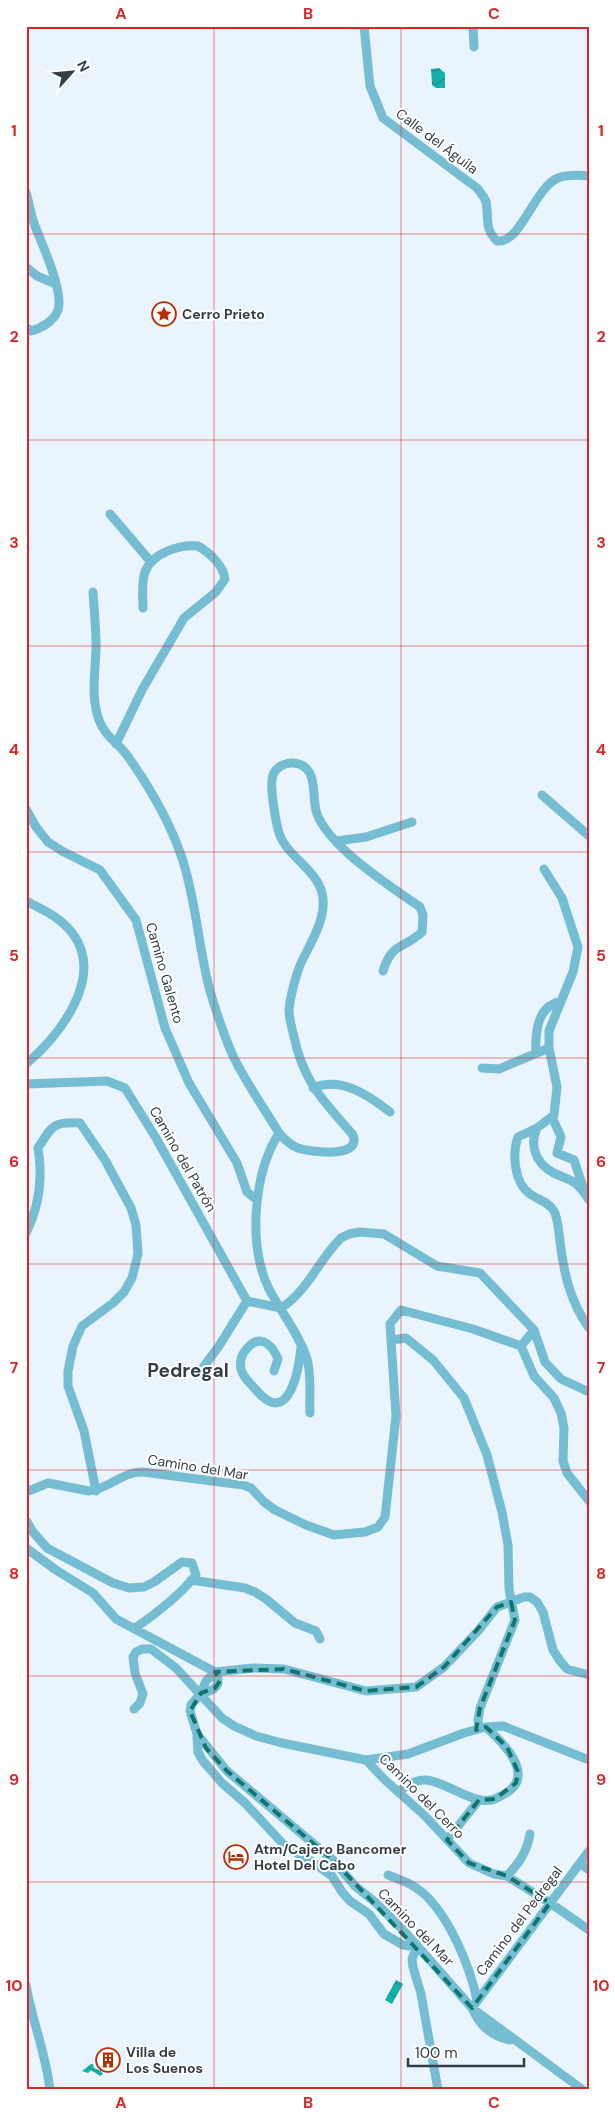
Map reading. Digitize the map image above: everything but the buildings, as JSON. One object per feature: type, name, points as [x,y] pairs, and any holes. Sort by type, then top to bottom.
[{"type":"street","name":"Calle del Águila","points":[[364,26],[370,86],[383,118],[477,188],[486,203],[487,224],[490,232],[497,241],[504,240],[513,235],[541,192],[554,181],[564,177],[589,176]]},
{"type":"street","points":[[473,26],[474,47]]},
{"type":"street","points":[[26,192],[34,224],[56,284],[59,300],[58,310],[48,323],[30,331]]},
{"type":"street","points":[[26,267],[37,276],[56,284]]},
{"type":"street","points":[[110,514],[151,562]]},
{"type":"street","points":[[116,744],[142,690],[184,618],[216,592],[226,579],[211,556],[198,546],[178,547],[151,562],[144,576],[143,608]]},
{"type":"street","points":[[93,592],[96,646],[94,689],[96,707],[105,733],[125,752],[135,767],[157,803],[182,856],[193,897],[203,962],[210,989],[234,1058],[278,1133],[296,1147],[325,1152],[340,1152],[354,1144],[353,1135],[313,1088],[297,1053],[289,1011],[300,965],[322,917],[322,900],[319,885],[282,839],[275,817],[272,776],[278,767],[286,764],[299,764],[308,770],[312,778],[317,815],[337,841],[364,867],[420,907],[423,915],[422,932],[394,949],[387,958],[383,971]]},
{"type":"street","points":[[542,795],[589,836]]},
{"type":"street","name":"Camino Galento","points":[[26,809],[36,827],[48,842],[100,870],[136,920],[165,1028],[189,1083],[237,1163],[246,1192],[258,1200]]},
{"type":"street","points":[[337,841],[366,837],[412,822]]},
{"type":"street","points":[[544,869],[562,898],[578,947],[573,972],[551,1024],[549,1048],[557,1087],[554,1115],[537,1128],[518,1137],[515,1146],[516,1171],[528,1193],[545,1200],[554,1212],[570,1294],[579,1315],[589,1328]]},
{"type":"street","points":[[26,902],[46,910],[67,928],[77,940],[83,962],[80,987],[72,1011],[57,1033],[26,1064]]},
{"type":"street","points":[[536,1053],[536,1031],[544,1010],[551,1004],[559,1002]]},
{"type":"street","points":[[482,1068],[499,1069],[549,1048]]},
{"type":"street","name":"Camino del Patrón","points":[[26,1084],[107,1081],[125,1088],[156,1138],[246,1301]]},
{"type":"street","points":[[313,1088],[324,1084],[337,1083],[372,1098],[390,1112]]},
{"type":"street","points":[[552,1117],[561,1137],[557,1153],[574,1160],[587,1197]]},
{"type":"street","points":[[26,1233],[38,1198],[42,1171],[38,1148],[51,1129],[62,1122],[80,1123],[100,1152],[131,1208],[136,1225],[138,1254],[132,1278],[124,1292],[82,1326],[73,1346],[68,1371],[68,1386],[84,1431],[96,1491],[48,1483],[26,1492]]},
{"type":"street","points":[[537,1128],[532,1138],[534,1150],[542,1165],[575,1183],[587,1197]]},
{"type":"street","points":[[278,1133],[266,1158],[258,1200],[256,1241],[259,1264],[268,1286],[302,1344],[308,1361],[310,1413]]},
{"type":"street","points":[[199,1373],[219,1346],[246,1301],[281,1308],[302,1289],[341,1238],[360,1232],[384,1234],[437,1266],[480,1273],[534,1330],[545,1362],[561,1379],[589,1392]]},
{"type":"street","name":"Camino del Mar","points":[[96,1491],[135,1472],[243,1486],[251,1488],[264,1502],[275,1510],[306,1525],[334,1535],[365,1532],[378,1527],[385,1517],[396,1416],[390,1324],[401,1310],[473,1329],[521,1346]]},
{"type":"street","points":[[534,1330],[521,1346],[534,1376],[554,1398],[561,1413],[564,1428],[563,1461],[567,1473],[589,1501]]},
{"type":"street","points":[[391,1340],[406,1338],[433,1360],[464,1398],[488,1455],[508,1545],[511,1602],[515,1620],[480,1708],[478,1720],[482,1728],[507,1747],[514,1759],[518,1772],[516,1783],[509,1791],[495,1799],[479,1800],[426,1780],[409,1785],[398,1792]]},
{"type":"street","points":[[274,1371],[278,1359],[269,1344],[263,1341],[256,1342],[243,1353],[240,1362],[246,1379],[267,1400],[275,1403],[283,1400],[290,1394],[294,1386],[302,1344]]},
{"type":"street","points":[[26,1520],[32,1532],[48,1548],[113,1583],[129,1588],[144,1587],[182,1562],[192,1563],[196,1575],[172,1600],[135,1628]]},
{"type":"street","points":[[26,1548],[56,1570],[88,1588],[116,1618],[215,1672],[253,1668],[284,1668],[366,1691],[416,1687],[444,1667],[478,1632],[497,1607],[524,1596],[537,1602],[543,1612],[553,1650],[560,1661],[567,1669],[589,1675]]},
{"type":"street","points":[[191,1580],[245,1588],[255,1592],[295,1623],[316,1631],[320,1639]]},
{"type":"street","name":"Camino del Cerro","points":[[134,1709],[140,1703],[143,1694],[133,1657],[142,1648],[151,1649],[176,1668],[222,1718],[234,1726],[256,1736],[282,1743],[366,1760],[424,1815],[469,1862],[494,1874],[507,1876],[550,1902],[589,1930]]},
{"type":"street","name":"Camino del Mar","points":[[215,1672],[206,1681],[201,1693],[191,1705],[190,1711],[197,1734],[206,1748],[227,1771],[334,1861],[355,1886],[376,1903],[474,2004],[482,2026],[489,2032],[517,2042],[583,2090]]},
{"type":"street","points":[[366,1760],[408,1754],[446,1739],[482,1728],[503,1726],[589,1760]]},
{"type":"street","points":[[197,1734],[198,1752],[203,1761],[222,1783],[245,1803],[285,1846],[332,1876],[346,1896],[370,1914],[384,1934],[403,1945],[417,1947],[412,1959],[413,1967],[438,2090]]},
{"type":"street","points":[[447,1840],[479,1800]]},
{"type":"street","points":[[507,1876],[524,1856],[530,1834]]},
{"type":"street","name":"Camino del Pedregal","points":[[474,2004],[589,1851]]},
{"type":"street","points":[[580,1863],[589,1870]]},
{"type":"street","points":[[388,1875],[409,1883],[424,1894],[439,1912],[453,1935],[465,1962],[474,2004]]},
{"type":"street","points":[[26,1986],[43,2048],[50,2090]]},
{"type":"highlighted area","points":[[511,1602],[515,1620],[480,1708],[476,1730],[486,1727],[507,1747],[518,1772],[516,1783],[495,1799],[479,1800],[447,1840],[469,1863],[507,1876],[550,1903],[472,2008],[334,1861],[227,1771],[206,1748],[190,1711],[201,1693],[215,1688],[220,1681],[215,1672],[284,1669],[366,1691],[416,1687],[444,1667],[497,1607]]},
{"type":"water","points":[[439,68],[445,73],[445,88],[436,88],[432,85],[431,69]]},
{"type":"water","points":[[396,1980],[403,1984],[392,2004],[385,2000]]},
{"type":"water","points":[[91,2064],[103,2074],[100,2076],[91,2070],[88,2073],[82,2071]]},
{"type":"place","name":"Cerro Prieto","points":[[164,314]]},
{"type":"place","name":"Atm/Cajero Bancomer Hotel Del Cabo","points":[[236,1857]]},
{"type":"place","name":"Villa de Los Suenos","points":[[108,2060]]},
{"type":"district","name":"Pedregal","points":[[188,1370]]}]
